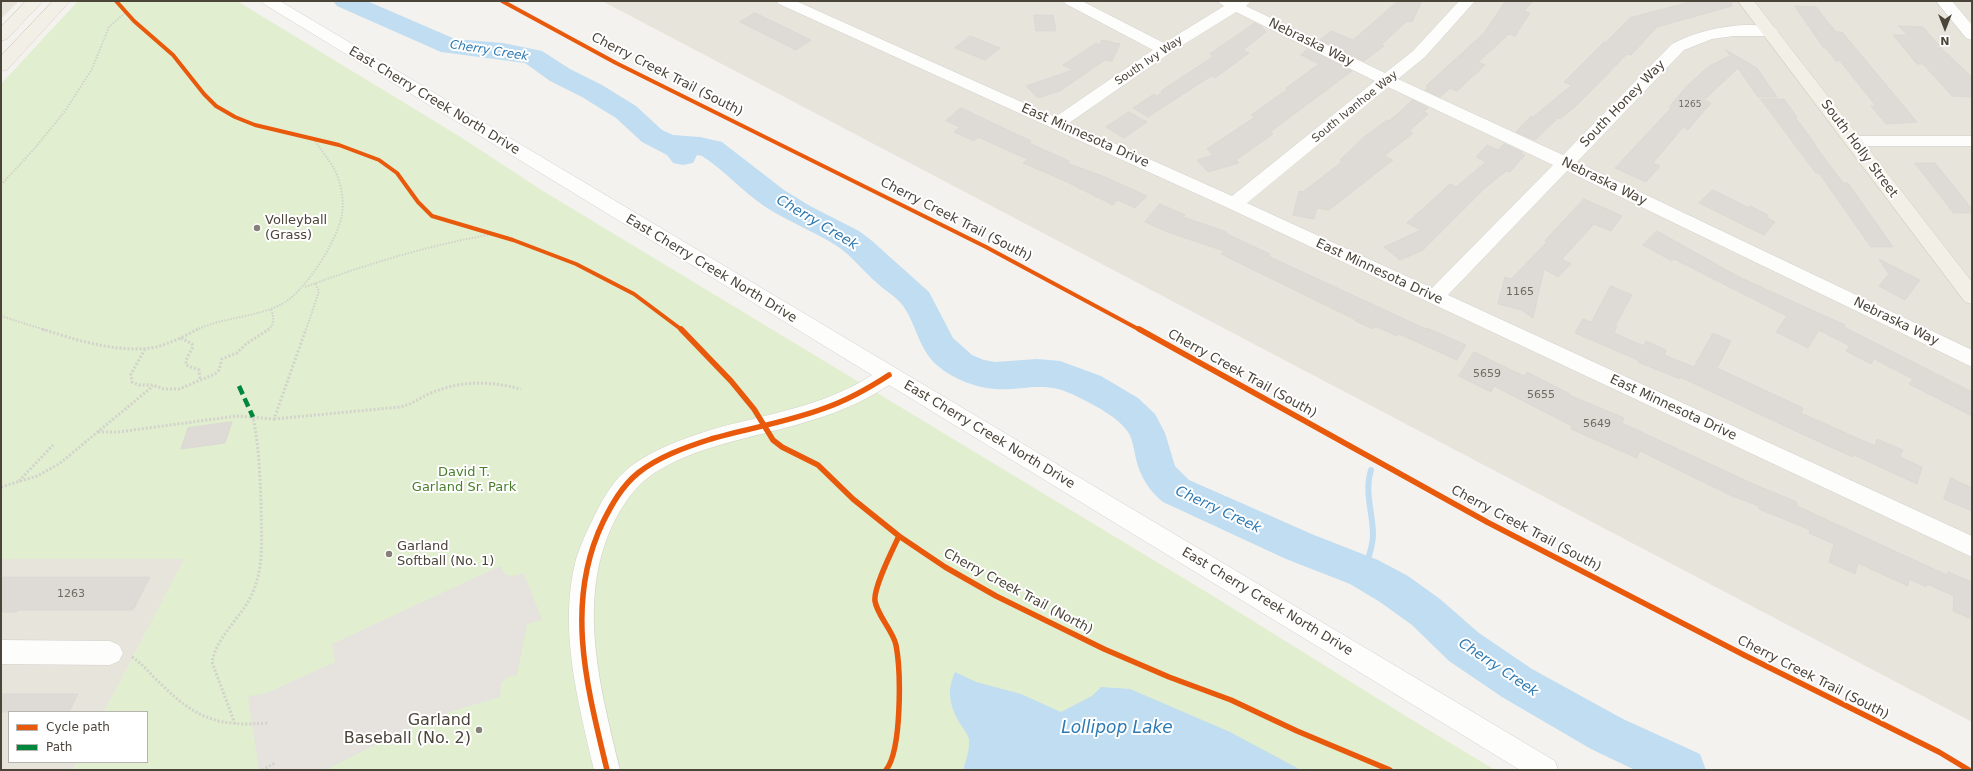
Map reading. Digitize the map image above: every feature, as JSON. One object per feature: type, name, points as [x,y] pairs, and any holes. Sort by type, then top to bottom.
[{"type":"main road","points":[[1,36],[35,1]]},
{"type":"main road","points":[[1,66],[62,1]]},
{"type":"main road","name":"South Holly Street","points":[[1746,1],[1972,297]]},
{"type":"street","name":"East Cherry Creek North Drive","points":[[269,1],[1545,770]]},
{"type":"street","name":"East Minnesota Drive","points":[[784,1],[807,6],[1972,547]]},
{"type":"street","points":[[1071,1],[1164,50]]},
{"type":"street","name":"South Ivanhoe Way","points":[[1234,204],[1388,81],[1419,54],[1467,1]]},
{"type":"street","points":[[1944,1],[1972,35]]},
{"type":"street","name":"South Ivy Way","points":[[1057,123],[1235,3]]},
{"type":"street","name":"Nebraska Way","points":[[1235,3],[1388,81],[1565,163],[1972,359]]},
{"type":"street","name":"South Honey Way","points":[[1434,298],[1678,47],[1701,36],[1717,33],[1770,32]]},
{"type":"street","points":[[1852,141],[1972,141]]},
{"type":"street","points":[[607,770],[585,661],[582,603],[584,577],[591,549],[607,514],[619,494],[637,474],[671,454],[710,440],[822,411],[862,394],[889,375]]},
{"type":"street","points":[[1,652],[110,653]]},
{"type":"path","points":[[1,184],[35,148],[65,111],[92,69],[109,27],[124,11],[131,17]]},
{"type":"path","points":[[311,138],[323,141]]},
{"type":"path","points":[[1,316],[96,344],[115,348],[146,348],[159,346],[221,320],[271,309],[293,298],[305,287],[333,240],[341,219],[341,191],[336,171],[311,138]]},
{"type":"path","points":[[479,230],[501,237]]},
{"type":"path","points":[[305,287],[438,245],[494,234]]},
{"type":"path","points":[[274,419],[318,300],[319,291],[315,283]]},
{"type":"path","points":[[146,348],[134,366],[131,380],[139,385],[154,385],[164,389],[179,390],[200,379],[215,374],[219,370],[222,359],[237,353],[246,344],[269,330],[274,320],[271,309]]},
{"type":"path","points":[[181,337],[192,344],[193,347],[186,360],[186,365],[199,370],[200,379]]},
{"type":"path","points":[[98,432],[118,432],[237,416],[274,419],[400,407],[415,403],[429,394],[454,384],[474,381],[496,382],[521,389]]},
{"type":"path","points":[[1,487],[37,476],[59,464],[154,385]]},
{"type":"path","points":[[235,724],[212,662],[213,656],[220,644],[250,598],[261,569],[262,555],[259,446],[253,417]]},
{"type":"path","points":[[18,483],[54,445]]},
{"type":"path","points":[[110,653],[132,657],[139,660],[152,677],[185,706],[220,722],[235,724],[268,723]]},
{"type":"path","points":[[262,770],[275,763]]},
{"type":"shaded area","points":[[1,1],[19,1],[1,19]]},
{"type":"shaded area","points":[[602,1],[1972,1],[1972,722]]},
{"type":"shaded area","points":[[1,559],[185,559],[105,711],[8,711],[8,763],[76,763],[73,770],[1,770]]},
{"type":"shaded area","points":[[500,566],[506,575],[515,576],[524,573],[542,620],[527,624],[517,675],[508,677],[501,683],[500,697],[450,712],[403,731],[326,770],[259,770],[248,696],[264,694],[335,662],[332,644]]},
{"type":"green space","name":"David T. Garland Sr. Park","points":[[78,1],[237,1],[459,136],[543,191],[1213,596],[1495,770],[73,770],[76,763],[148,763],[148,711],[105,711],[184,559],[1,559],[1,84]]},
{"type":"water","name":"Lollipop Lake","points":[[955,672],[976,682],[1021,694],[1061,712],[1092,696],[1101,687],[1130,689],[1230,732],[1301,770],[963,770],[968,751],[969,739],[954,712],[950,699],[952,679]]},
{"type":"building","points":[[1398,1],[1422,1],[1412,22],[1407,21],[1381,45],[1384,46],[1364,61],[1320,40],[1331,31],[1353,40]]},
{"type":"building","points":[[1506,1],[1533,1],[1524,11],[1530,13],[1515,36],[1509,34],[1478,62],[1485,65],[1457,91],[1450,88],[1440,97],[1425,90],[1428,87],[1426,86],[1484,33]]},
{"type":"building","points":[[1694,1],[1731,1],[1732,6],[1657,27],[1631,55],[1627,54],[1576,106],[1560,119],[1558,118],[1535,140],[1516,132],[1531,116],[1533,117],[1572,85],[1564,82],[1630,18]]},
{"type":"building","points":[[1795,6],[1816,7],[1836,32],[1842,32],[1917,122],[1886,124],[1871,106],[1876,106],[1840,61],[1836,61],[1826,48],[1824,48]]},
{"type":"building","points":[[755,13],[811,40],[796,50],[740,22]]},
{"type":"building","points":[[1034,15],[1053,15],[1056,31],[1036,31]]},
{"type":"building","points":[[1255,23],[1262,27],[1266,32],[1243,50],[1249,53],[1215,78],[1211,76],[1148,117],[1133,108],[1154,94],[1157,96],[1163,92],[1161,91],[1214,56],[1210,54]]},
{"type":"building","points":[[1899,26],[1923,27],[1944,51],[1972,77],[1972,97],[1952,96],[1923,64],[1917,64],[1893,35],[1907,35]]},
{"type":"building","points":[[970,36],[1000,48],[985,60],[955,48]]},
{"type":"building","points":[[1102,40],[1120,44],[1112,61],[1105,60],[1060,91],[1038,98],[1026,86],[1073,70],[1063,65],[1096,43],[1100,45]]},
{"type":"building","points":[[1308,49],[1352,71],[1270,132],[1273,134],[1236,160],[1239,163],[1208,172],[1197,160],[1213,155],[1207,149],[1255,117],[1251,115],[1288,89],[1286,88],[1319,64],[1301,55]]},
{"type":"building","points":[[1726,50],[1757,68],[1777,97],[1758,97],[1738,68],[1704,100],[1711,103],[1688,130],[1683,127],[1653,163],[1660,166],[1646,182],[1615,168],[1671,108],[1669,107],[1687,86],[1709,66],[1730,56]]},
{"type":"building","points":[[1761,99],[1784,99],[1814,144],[1843,183],[1848,183],[1893,247],[1871,247],[1819,173],[1816,173]]},
{"type":"building","points":[[1413,100],[1428,108],[1424,112],[1428,114],[1409,131],[1413,133],[1384,156],[1393,160],[1329,210],[1317,208],[1314,219],[1293,215],[1299,191],[1303,192],[1343,161],[1340,160],[1364,137],[1387,120],[1389,121]]},
{"type":"building","points":[[961,108],[1031,141],[1029,143],[1069,161],[1067,163],[1105,177],[1147,196],[1135,208],[1118,200],[1113,205],[1063,180],[1023,163],[1027,159],[978,137],[974,141],[954,132],[960,127],[946,121]]},
{"type":"building","points":[[1129,112],[1147,122],[1124,138],[1106,127]]},
{"type":"building","points":[[1504,144],[1522,152],[1521,154],[1525,155],[1510,172],[1506,171],[1485,188],[1423,250],[1400,260],[1384,247],[1421,230],[1407,223],[1450,184],[1456,187],[1486,162],[1476,157],[1487,145],[1498,150]]},
{"type":"building","points":[[1915,163],[1935,163],[1972,209],[1972,213],[1954,213]]},
{"type":"building","points":[[1713,190],[1749,208],[1750,206],[1768,215],[1766,217],[1775,222],[1764,235],[1699,203]]},
{"type":"building","points":[[1584,199],[1622,216],[1611,231],[1594,224],[1562,259],[1571,264],[1558,277],[1544,269],[1533,318],[1521,310],[1498,304],[1505,277],[1511,279],[1547,242],[1545,241]]},
{"type":"building","points":[[1160,204],[1185,215],[1183,217],[1227,232],[1227,234],[1270,254],[1268,256],[1426,329],[1427,328],[1466,345],[1457,360],[1399,334],[1397,336],[1375,326],[1373,329],[1355,321],[1356,320],[1221,254],[1224,251],[1170,233],[1145,222]]},
{"type":"building","points":[[1657,231],[1741,278],[1845,325],[1844,327],[1972,392],[1972,416],[1909,384],[1913,379],[1874,359],[1871,364],[1846,351],[1850,346],[1819,330],[1808,348],[1776,332],[1787,316],[1674,259],[1672,261],[1643,245]]},
{"type":"building","points":[[1879,259],[1920,280],[1905,300],[1879,286],[1888,275],[1890,276]]},
{"type":"building","points":[[1611,286],[1632,295],[1615,326],[1617,326],[1614,333],[1644,346],[1646,341],[1666,350],[1664,355],[1694,367],[1713,333],[1731,341],[1717,368],[1803,408],[1801,413],[1875,446],[1877,439],[1903,450],[1900,457],[1922,467],[1917,484],[1854,455],[1853,457],[1804,435],[1680,377],[1680,379],[1638,362],[1638,360],[1575,333],[1583,319],[1591,322]]},
{"type":"building","points":[[1474,352],[1524,376],[1527,372],[1570,394],[1569,395],[1624,418],[1622,423],[1751,483],[1797,502],[1797,506],[1864,537],[1947,575],[1948,572],[1972,582],[1972,619],[1953,611],[1954,596],[1927,584],[1926,587],[1909,579],[1908,586],[1858,563],[1855,574],[1829,562],[1834,544],[1809,533],[1810,530],[1759,509],[1759,506],[1732,496],[1640,451],[1637,458],[1571,429],[1572,426],[1494,386],[1491,392],[1459,376]]},
{"type":"building","points":[[232,422],[225,443],[181,449],[188,428]]},
{"type":"building","points":[[1951,478],[1972,488],[1972,511],[1944,499]]},
{"type":"building","points":[[1,577],[150,577],[133,610],[19,610],[17,612],[1,612]]},
{"type":"building","points":[[1,694],[78,694],[70,711],[1,712]]},
{"type":"waterway","name":"Cherry Creek","points":[[346,1],[450,46],[503,51],[533,57],[546,64],[560,75],[592,91],[626,112],[652,136],[665,142]]},
{"type":"waterway","name":"Cherry Creek","points":[[665,142],[706,147],[716,151],[751,181],[779,201],[854,243],[889,276],[910,292],[918,301],[941,348],[960,364],[984,374],[1005,375],[1050,373],[1079,381],[1099,391],[1125,408],[1140,422],[1147,433],[1154,460],[1161,476],[1167,484],[1176,491],[1300,547],[1364,572],[1394,589],[1426,612],[1464,647],[1517,683],[1607,734],[1684,770]]},
{"type":"waterway","name":"Cherry Creek","points":[[665,142],[677,148],[683,156]]},
{"type":"waterway","points":[[1364,572],[1373,540],[1373,527],[1368,487],[1371,470]]},
{"type":"marked path","points":[[239,386],[253,417]]},
{"type":"cycle path","name":"Cherry Creek Trail (North)","points":[[116,1],[134,21],[173,55],[211,102],[235,117],[275,131],[339,145],[379,160],[397,173],[418,202],[432,216],[513,240],[555,255],[616,283],[652,306],[681,329],[720,367],[754,409],[773,440],[788,450],[818,465],[853,499],[899,536],[945,567],[996,596],[1104,649],[1169,677],[1231,700],[1297,731],[1390,770]]},
{"type":"cycle path","name":"Cherry Creek Trail (South)","points":[[502,1],[616,63],[824,165],[986,247],[1223,375],[1487,522],[1744,655],[1939,752],[1969,770]]},
{"type":"cycle path","points":[[607,770],[595,721],[585,667],[581,614],[587,564],[596,538],[613,502],[632,478],[638,473],[646,467],[673,453],[711,439],[825,408],[847,400],[868,389],[889,375]]},
{"type":"cycle path","points":[[886,770],[890,765],[897,742],[899,682],[896,644],[875,601],[878,585],[899,536]]},
{"type":"place","name":"Volleyball (Grass)","points":[[257,228]]},
{"type":"place","name":"Garland Softball (No. 1)","points":[[389,554]]},
{"type":"place","name":"Garland Baseball (No. 2)","points":[[479,730]]}]
